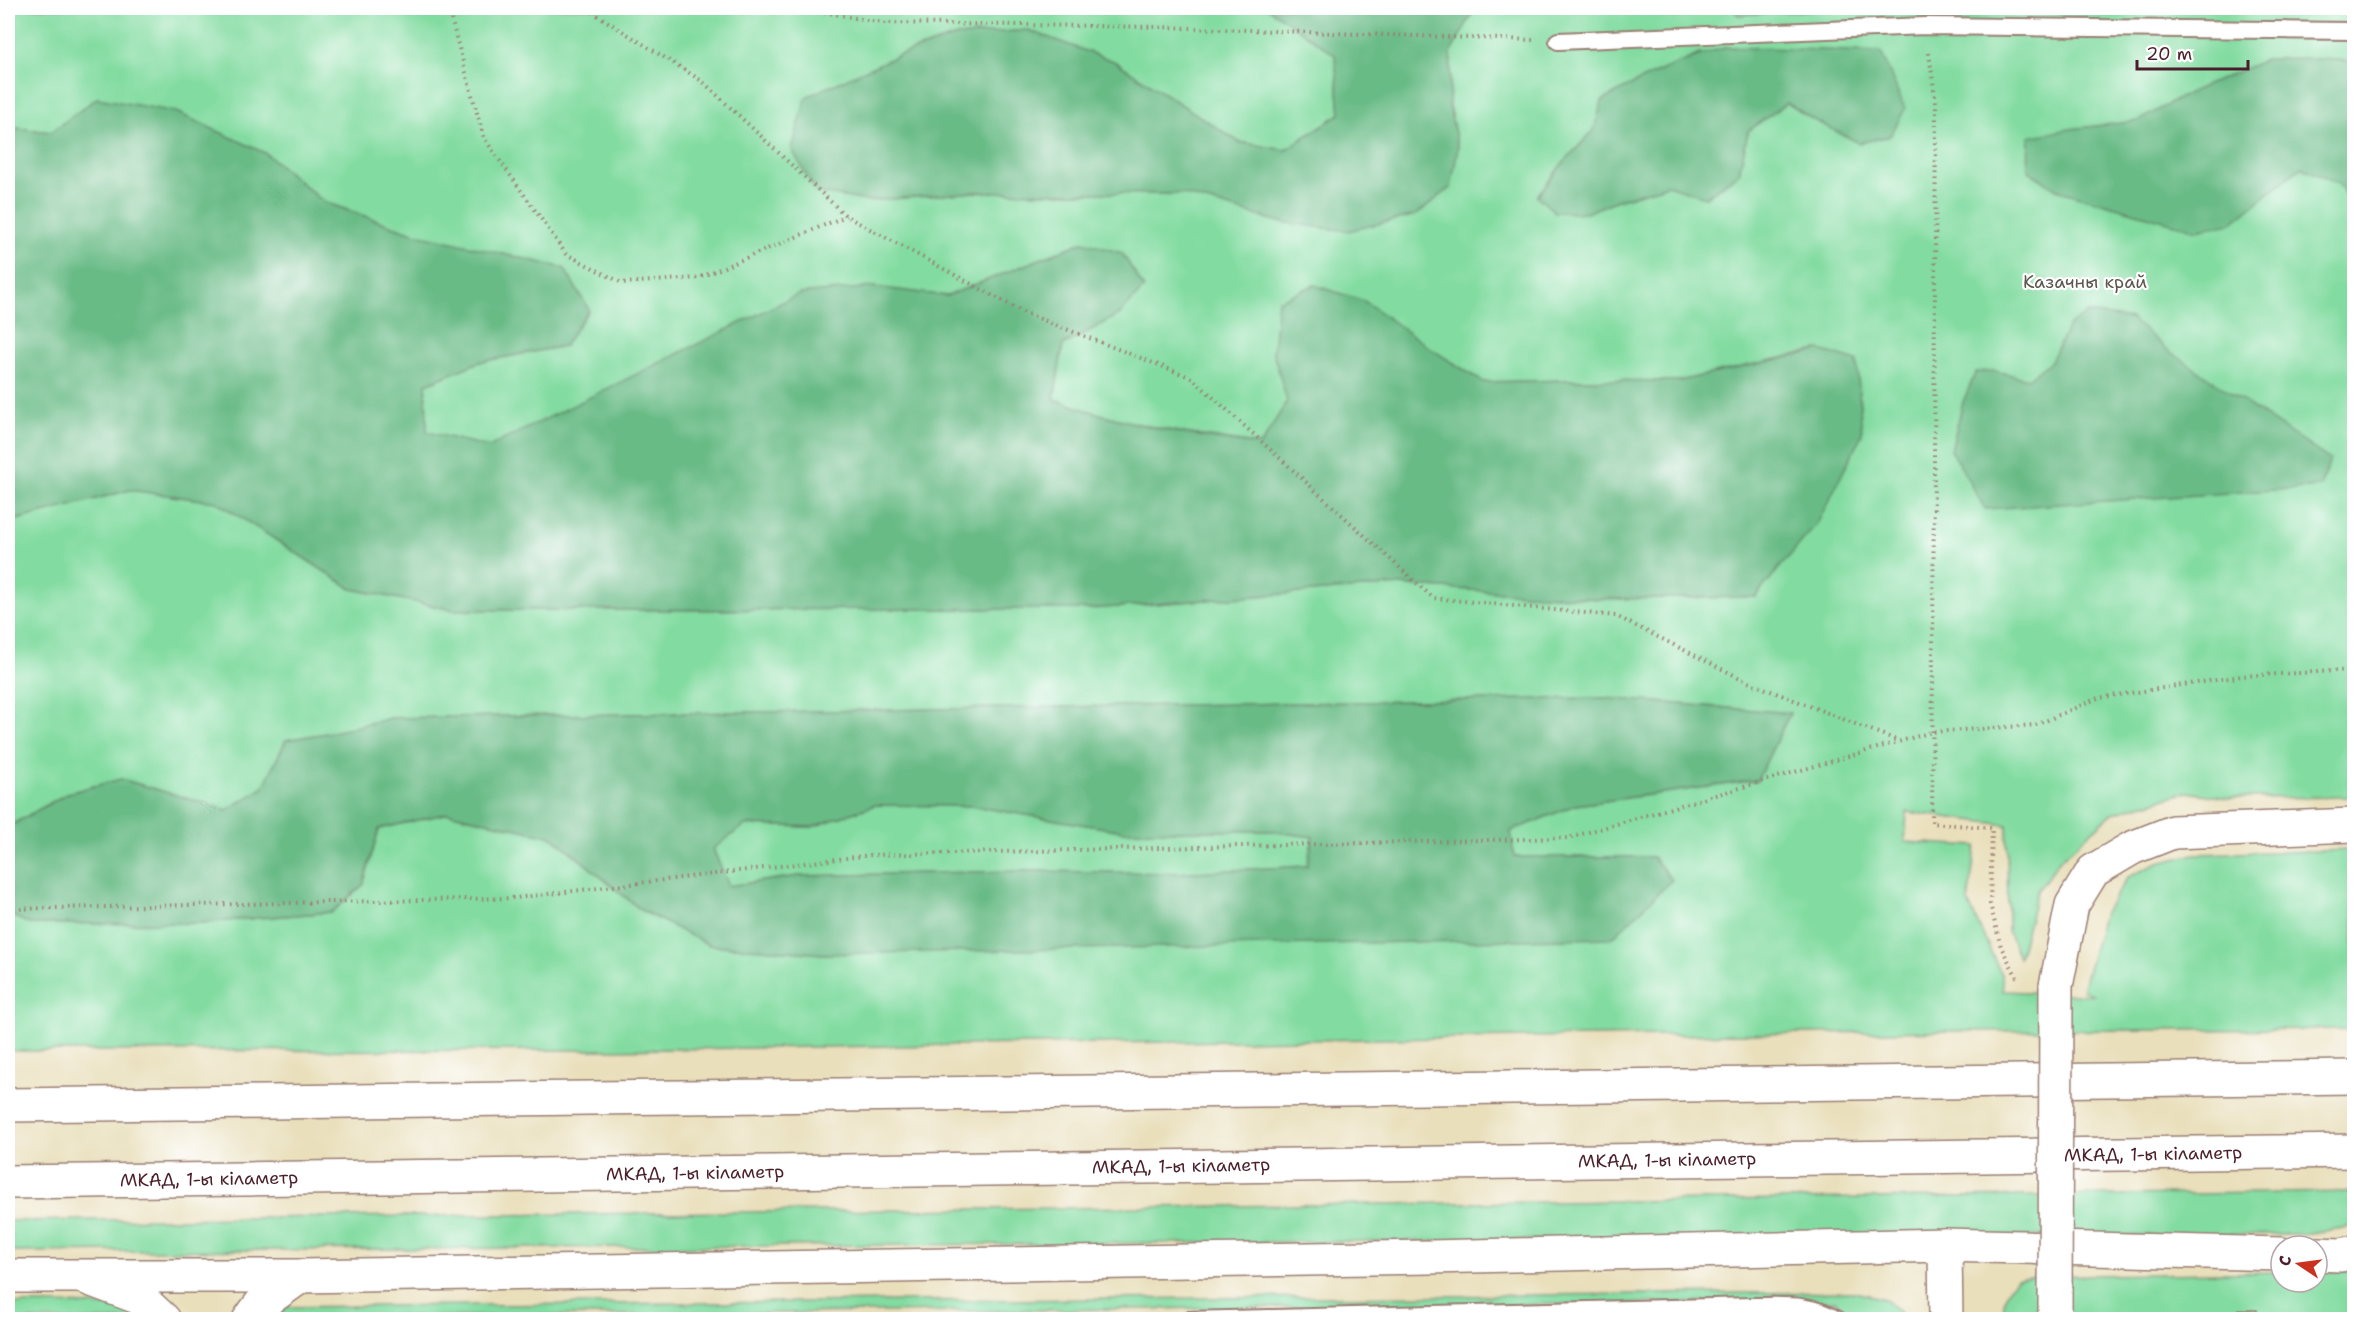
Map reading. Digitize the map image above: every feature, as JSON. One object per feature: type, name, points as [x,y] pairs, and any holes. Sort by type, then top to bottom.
[{"type":"main road","points":[[2055,1320],[2056,986],[2072,905],[2093,872],[2132,848],[2173,832],[2355,825]]},
{"type":"main road","points":[[8,1105],[2355,1077]]},
{"type":"main road","name":"МКАД, 1-ы кіламетр","points":[[8,1182],[2355,1151]]},
{"type":"main road","points":[[1945,1245],[1946,1320]]},
{"type":"main road","points":[[8,1276],[301,1276],[1418,1257],[1945,1245],[2269,1254]]},
{"type":"main road","points":[[82,1276],[140,1298],[164,1320]]},
{"type":"main road","points":[[249,1320],[260,1305],[301,1276]]},
{"type":"lane","points":[[1558,40],[1925,26],[2355,31]]},
{"type":"lane","points":[[1188,1320],[1808,1306],[1826,1312],[1838,1320]]},
{"type":"path","points":[[448,8],[484,138],[566,254],[575,259],[622,283],[698,278],[846,216]]},
{"type":"path","points":[[577,8],[592,12],[702,81],[846,216],[1025,313],[1192,378],[1433,598],[1616,616],[1748,682],[1899,742]]},
{"type":"path","points":[[592,12],[612,8]]},
{"type":"path","points":[[801,8],[883,23],[1173,28],[1558,40]]},
{"type":"path","points":[[1925,26],[1936,103],[1932,823],[1992,828],[1990,904],[2001,947],[2020,982]]},
{"type":"path","points":[[8,909],[515,898],[871,855],[1568,838],[1932,732],[2036,725],[2097,698],[2242,676],[2355,670]]},
{"type":"green space","name":"Казачны край","points":[[8,8],[1268,8],[1335,54],[1340,114],[1285,150],[1239,142],[1181,106],[1028,30],[957,36],[899,55],[855,76],[867,201],[974,192],[1182,194],[1280,222],[1458,148],[1449,106],[1451,52],[1475,8],[1673,8],[1673,17],[1724,8],[1732,8],[1739,15],[1799,8],[2354,8],[2354,797],[2229,798],[2187,792],[2113,813],[2060,860],[2037,891],[2019,958],[2008,931],[2007,825],[1907,812],[1905,842],[1976,846],[1968,902],[2002,976],[2003,991],[2095,995],[2082,990],[2104,913],[2128,877],[2158,863],[2195,854],[2354,850],[2354,1029],[1949,1031],[606,1050],[8,1051],[8,914],[30,924],[199,923],[332,912],[363,885],[379,829],[448,813],[553,837],[641,910],[709,945],[825,954],[1653,857],[1513,857],[1511,831],[1575,805],[1757,780],[1790,713],[1604,698],[391,718],[338,731],[286,740],[263,788],[227,810],[121,779],[68,793],[8,827],[8,522],[130,490],[217,502],[352,589],[454,610],[1090,609],[1400,585],[1600,599],[1754,597],[1817,350],[1679,381],[1483,382],[1434,351],[1273,352],[1288,401],[1261,445],[1108,418],[1054,399],[1063,345],[1120,314],[1083,242],[947,296],[873,287],[572,408],[489,447],[426,432],[426,384],[479,362],[564,346],[413,233],[324,202],[265,153],[97,98],[51,132],[8,127]],"holes":[[[1801,50],[1804,114],[1787,103],[1748,131],[1739,173],[1706,197],[1668,185],[1617,200],[1586,213],[1555,212],[1537,196],[1563,163],[1594,130],[1673,67],[1699,54]]]},
{"type":"green space","points":[[1268,8],[1475,8],[1451,52],[1449,106],[1458,148],[1451,187],[1416,215],[1348,231],[1280,222],[1182,194],[974,192],[867,201],[816,192],[792,150],[806,97],[899,55],[957,36],[1028,30],[1116,62],[1239,142],[1285,150],[1340,114],[1335,55]]},
{"type":"green space","points":[[1732,8],[1837,8],[1738,15]]},
{"type":"green space","points":[[1728,47],[1881,52],[1905,109],[1890,136],[1859,143],[1812,119],[1787,103],[1748,131],[1739,173],[1705,197],[1668,185],[1617,200],[1586,213],[1555,212],[1537,196],[1563,163],[1594,130],[1602,101],[1663,70]]},
{"type":"green space","points":[[2302,58],[2354,61],[2354,215],[2340,185],[2301,167],[2232,223],[2196,230],[2060,191],[2028,171],[2029,137],[2070,129],[2138,121],[2191,92],[2267,59]]},
{"type":"green space","points":[[97,98],[176,112],[265,153],[324,202],[413,233],[564,268],[589,310],[564,346],[479,362],[426,384],[427,432],[489,447],[799,294],[873,287],[947,296],[1083,242],[1122,253],[1144,288],[1120,314],[1063,345],[1054,399],[1130,422],[1209,438],[1261,445],[1287,401],[1273,352],[1278,301],[1314,285],[1364,301],[1434,351],[1483,382],[1679,381],[1820,350],[1857,361],[1862,434],[1818,522],[1755,597],[1600,599],[1400,585],[1090,609],[454,610],[352,589],[217,502],[130,490],[8,522],[8,127],[51,132]]},
{"type":"green space","points":[[2088,313],[2131,319],[2169,351],[2330,460],[2320,487],[1985,509],[1951,450],[1963,402],[1976,372],[1995,371],[2028,379],[2051,361],[2069,325]]},
{"type":"green space","points":[[1604,698],[1790,713],[1757,780],[1575,805],[1511,831],[1514,857],[1653,857],[1672,880],[1612,938],[825,954],[709,945],[641,910],[553,837],[448,813],[379,829],[363,885],[332,912],[199,923],[30,924],[8,914],[8,827],[68,793],[121,779],[227,810],[263,788],[286,740],[338,731],[391,718]],"holes":[[[875,805],[972,806],[1123,831],[1270,831],[1313,837],[1307,866],[1177,873],[1021,871],[799,876],[729,886],[713,849],[745,825],[812,827]]]},
{"type":"green space","points":[[875,805],[972,806],[1123,831],[1270,831],[1313,837],[1308,866],[1177,873],[1021,871],[799,876],[728,886],[713,848],[745,825],[812,827]]},
{"type":"green space","points":[[2354,1192],[2354,1226],[2304,1234],[8,1252],[8,1221]]},
{"type":"green space","points":[[2269,1272],[2269,1294],[2329,1294],[2329,1272],[2354,1272],[2354,1319],[2004,1320],[2005,1298],[2017,1279],[2038,1276]]},
{"type":"green space","points":[[1855,1292],[1885,1299],[1907,1319],[1857,1319],[1836,1301],[264,1319],[273,1307]]},
{"type":"green space","points":[[8,1304],[100,1306],[135,1313],[149,1320],[8,1320]]},
{"type":"building","points":[[2238,1310],[2257,1310],[2257,1320],[2238,1320]]}]
